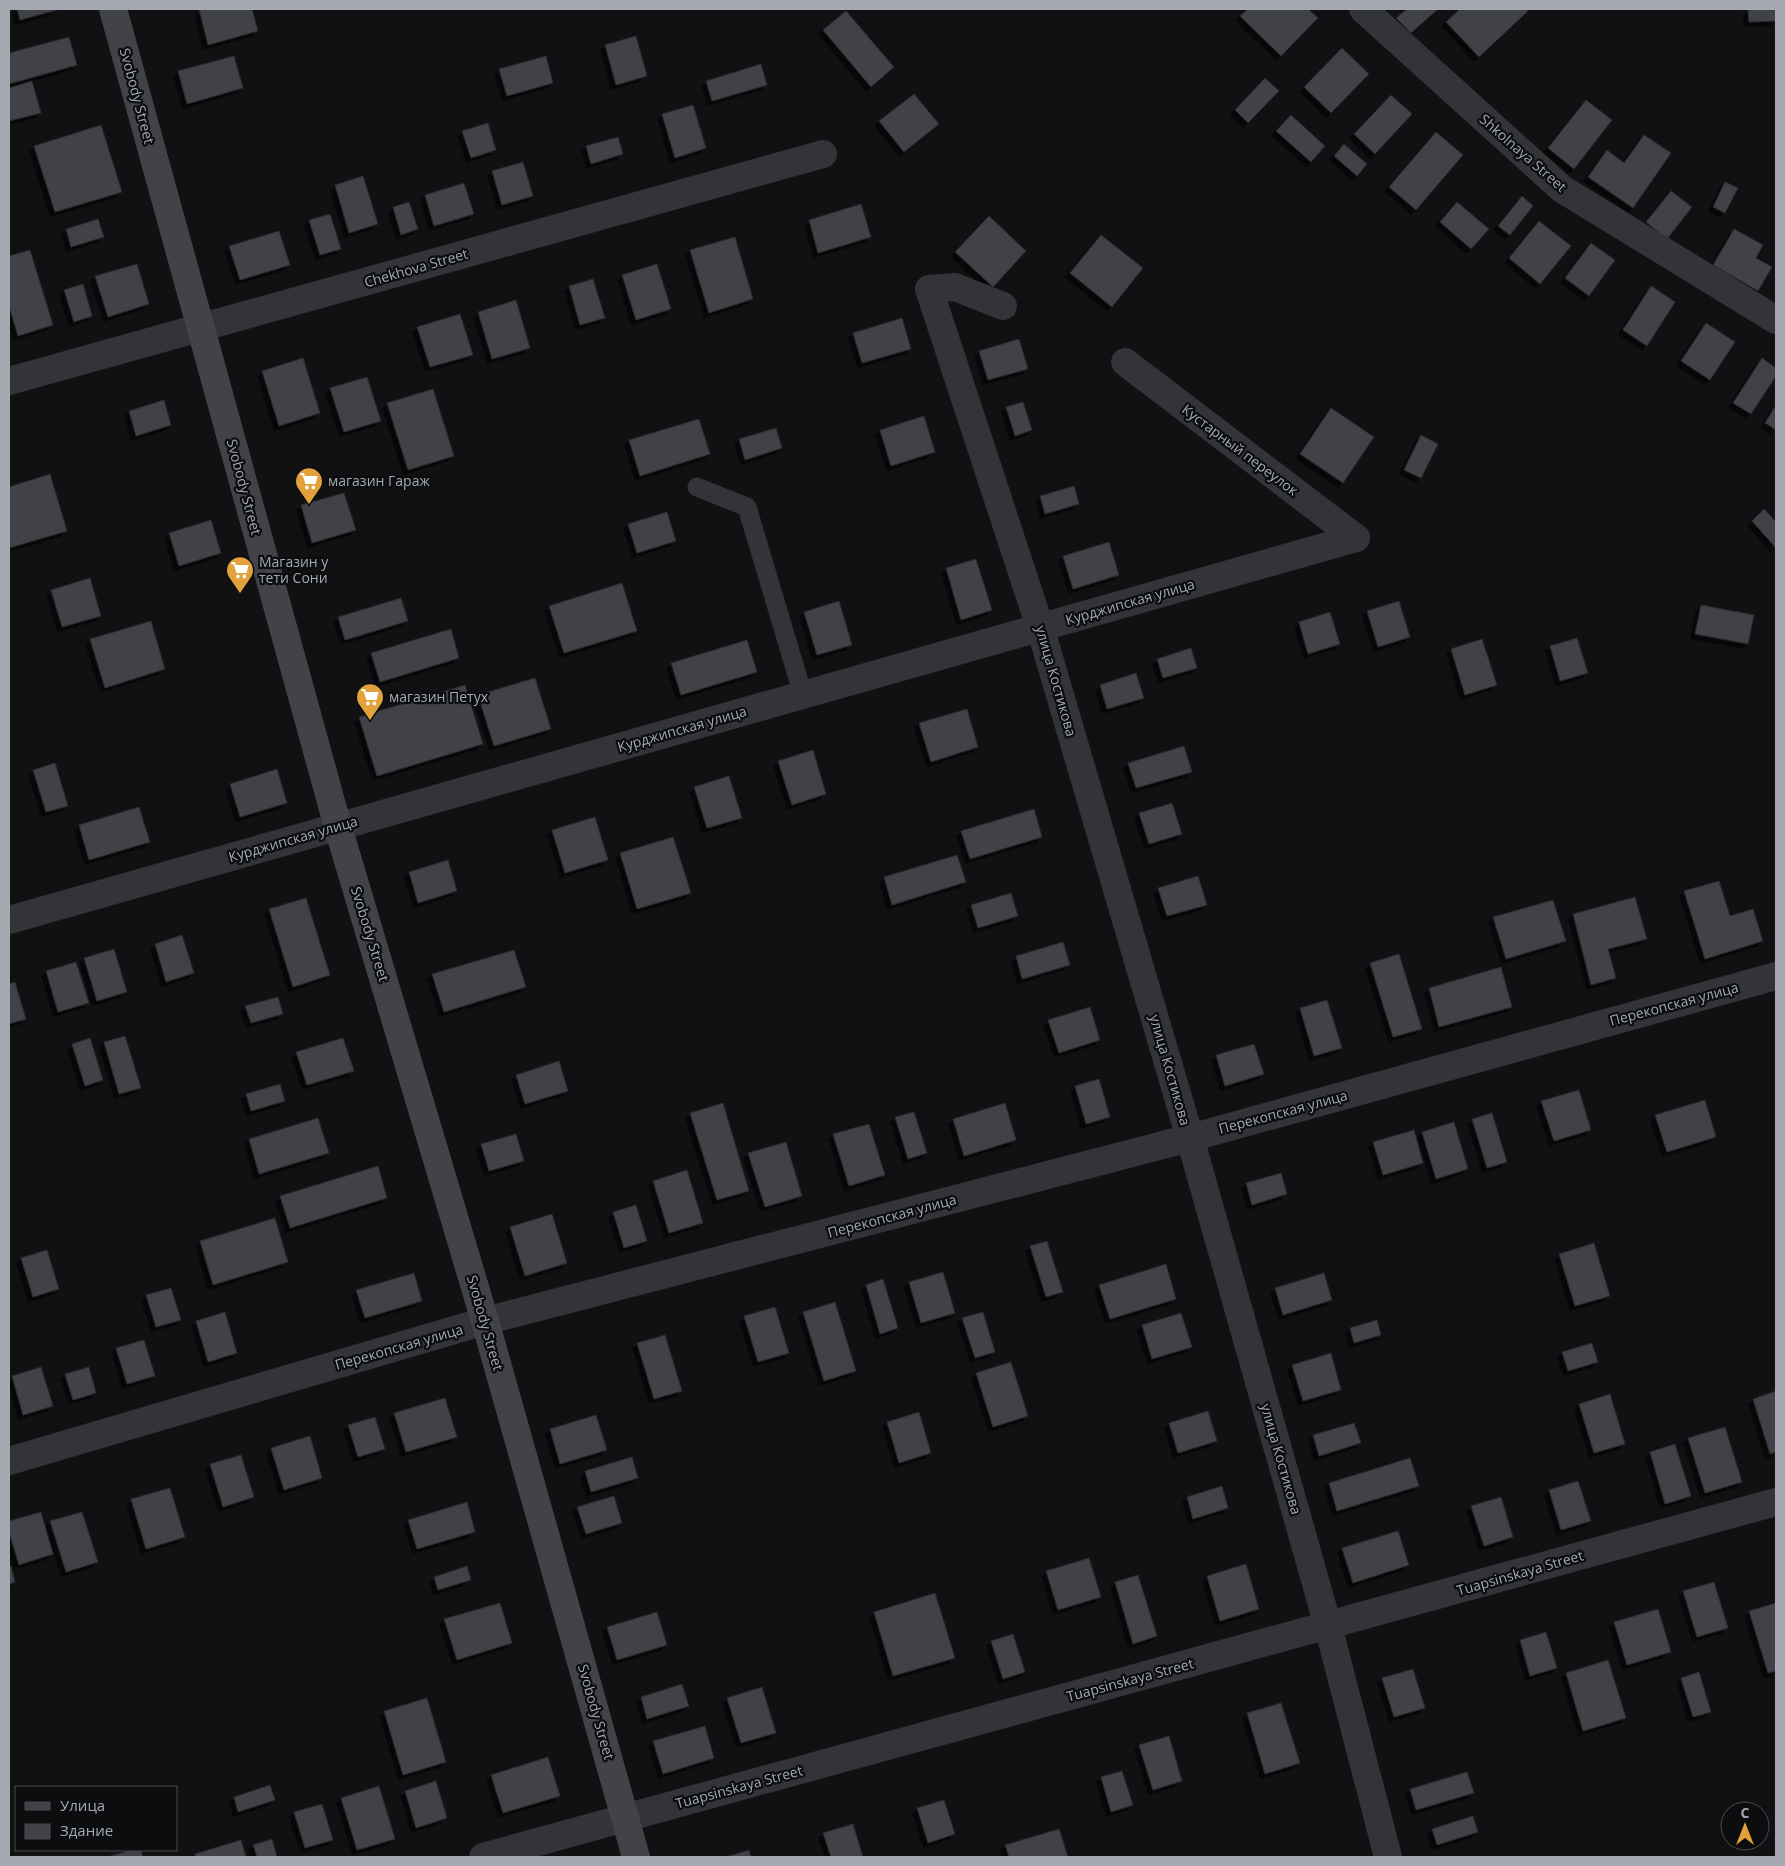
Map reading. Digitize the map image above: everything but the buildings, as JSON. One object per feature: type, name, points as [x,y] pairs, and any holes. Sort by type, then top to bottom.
[{"type":"street","name":"Svobody Street","points":[[113,9],[338,827],[485,1321],[636,1857]]},
{"type":"street","name":"Shkolnaya Street","points":[[1363,9],[1562,189],[1776,320]]},
{"type":"street","name":"Chekhova Street","points":[[9,381],[823,154]]},
{"type":"street","name":"улица Костикова","points":[[1003,306],[956,287],[929,289],[1040,628],[1190,1138],[1328,1626],[1388,1857]]},
{"type":"street","name":"Кустарный переулок","points":[[1125,362],[1356,538]]},
{"type":"street","name":"Курджипская улица","points":[[9,920],[1356,538]]},
{"type":"street","name":"Перекопская улица","points":[[9,1461],[485,1321],[1190,1138],[1776,976]]},
{"type":"street","name":"Tuapsinskaya Street","points":[[483,1857],[1776,1502]]},
{"type":"lane","points":[[697,487],[747,506],[803,695]]},
{"type":"place","name":"магазин Гараж","points":[[309,505]]},
{"type":"place","name":"Магазин у тети Сони","points":[[240,594]]},
{"type":"place","name":"магазин Петух","points":[[370,721]]}]
